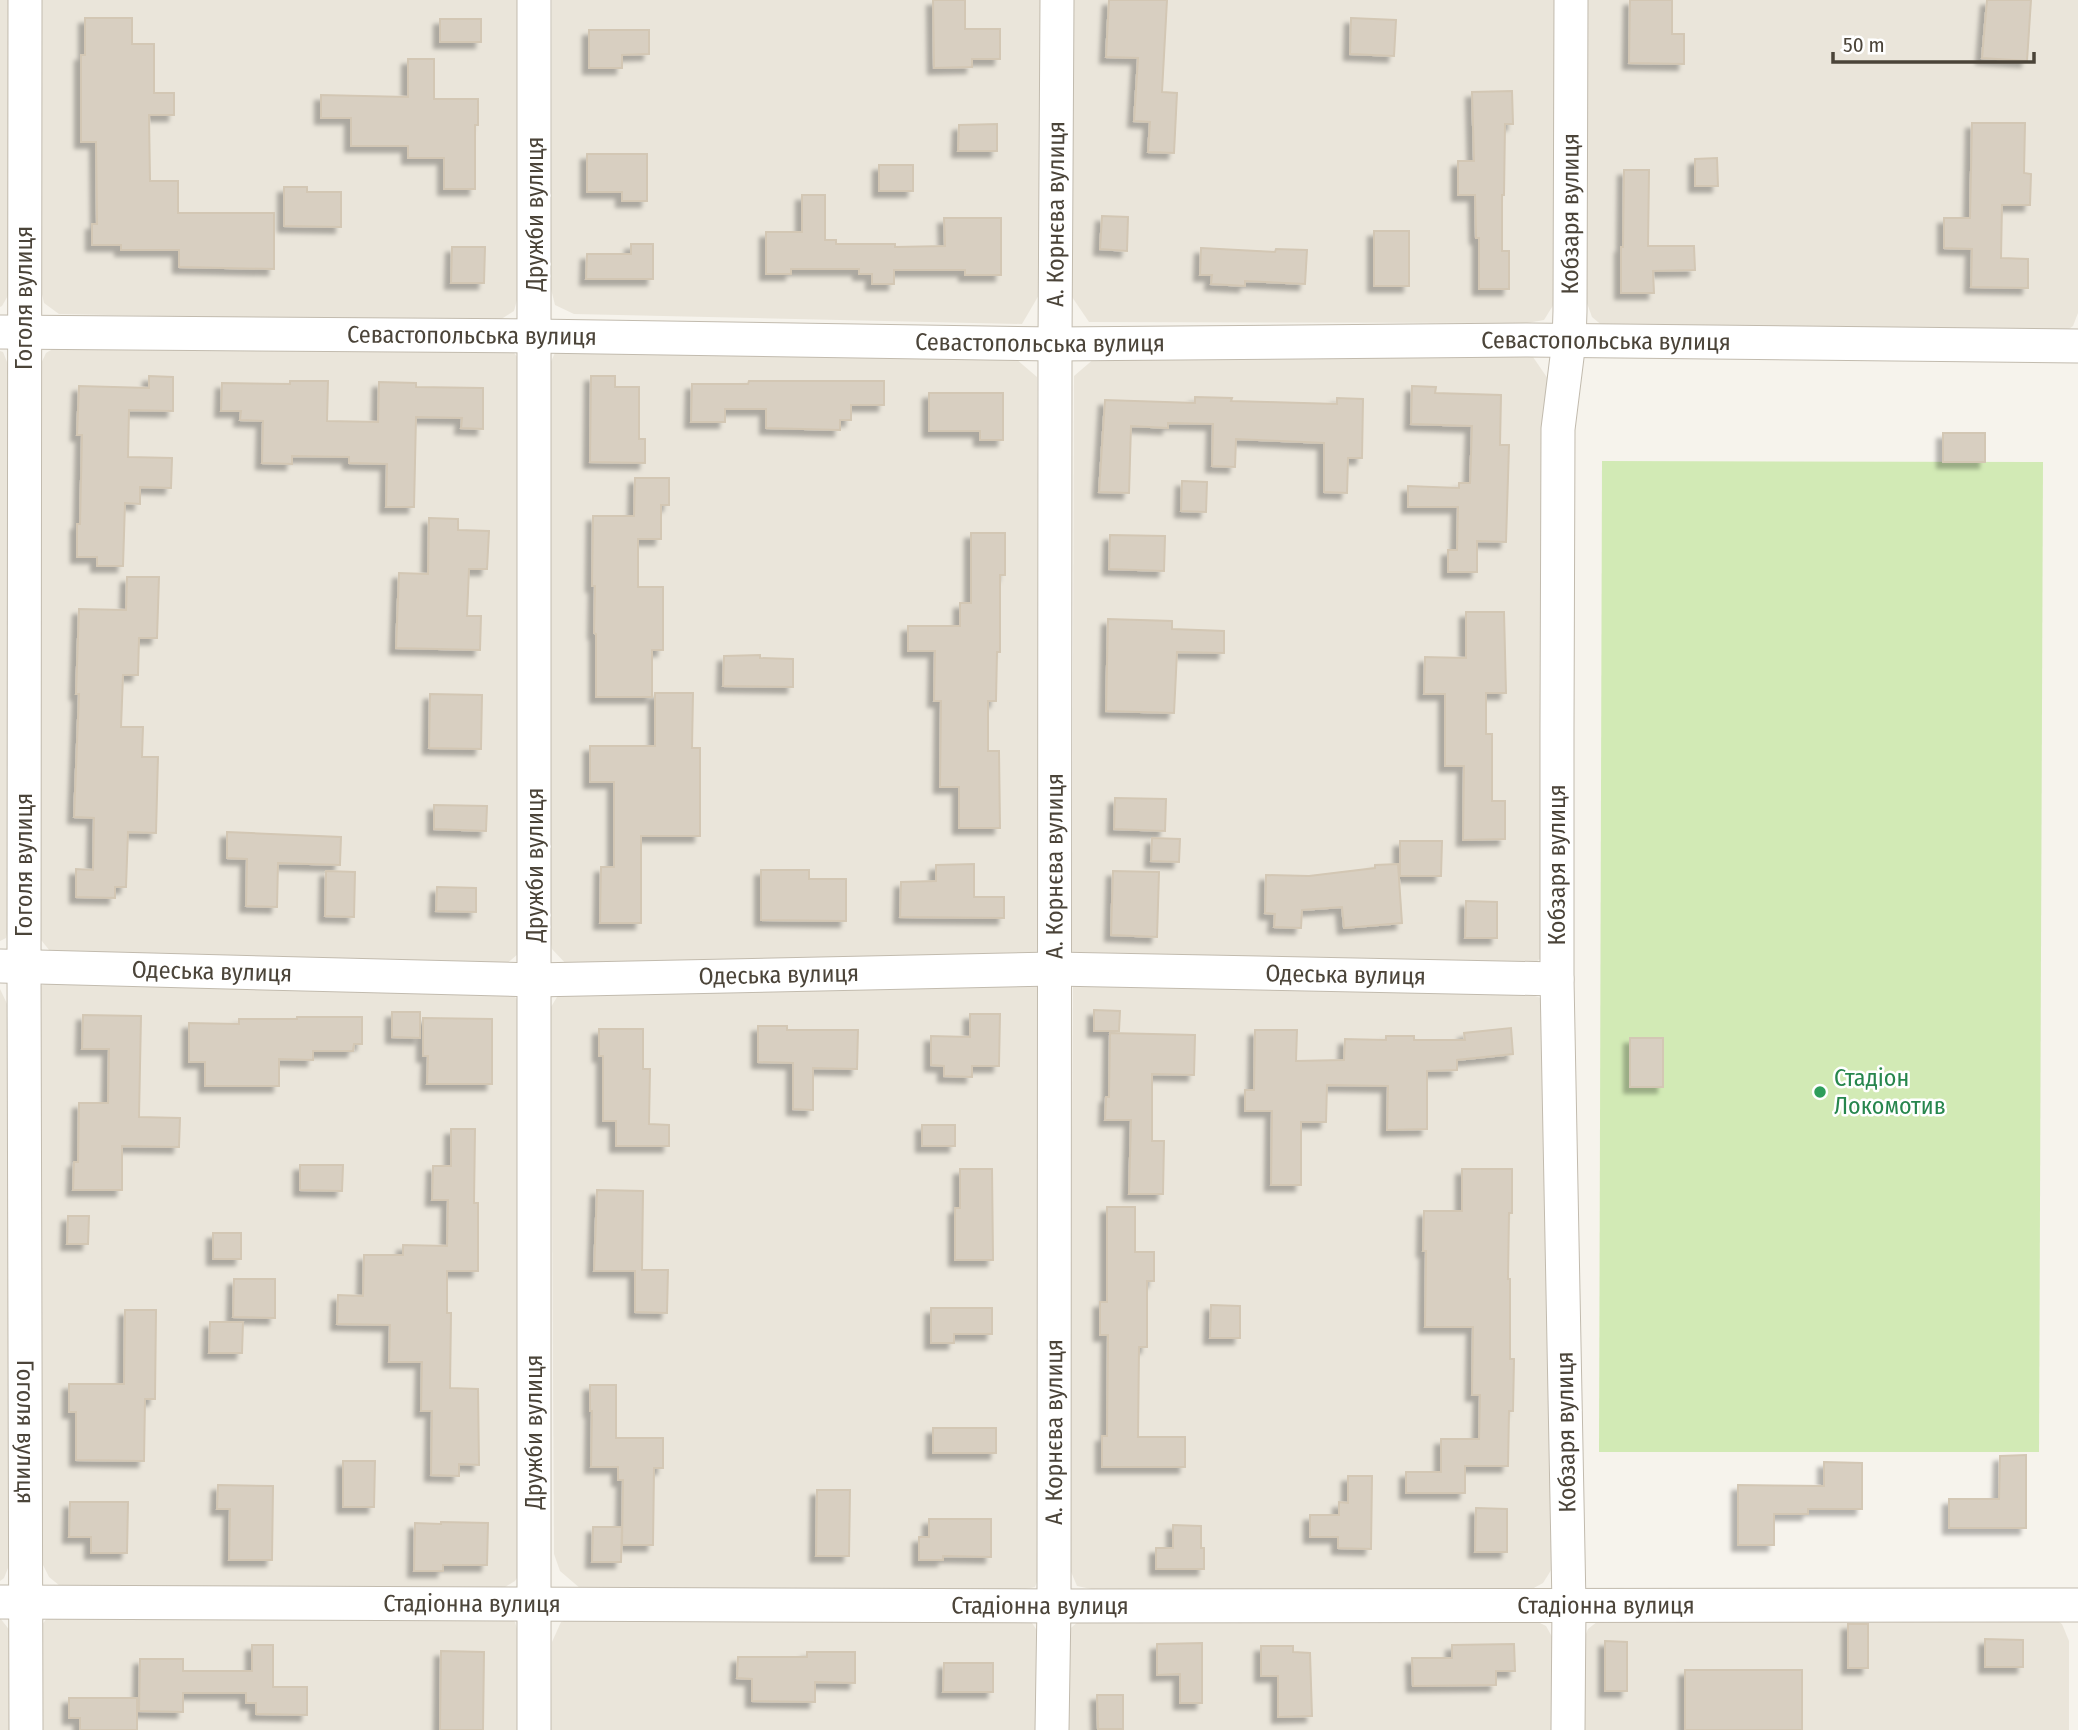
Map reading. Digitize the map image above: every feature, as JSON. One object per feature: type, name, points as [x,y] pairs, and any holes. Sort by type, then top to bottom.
[{"type":"street","name":"Гоголя вулиця","points":[[25,0],[12,332],[12,966],[13,1602],[26,1730]]},
{"type":"street","name":"Дружби вулиця","points":[[534,0],[534,1730]]},
{"type":"street","name":"А. Корнєва вулиця","points":[[1052,1730],[1055,1606],[1057,0]]},
{"type":"street","name":"Кобзаря вулиця","points":[[1568,1730],[1569,1605],[1557,979],[1558,429],[1569,341],[1571,0]]},
{"type":"street","name":"Севастопольська вулиця","points":[[12,332],[1055,344],[1569,341],[2078,346]]},
{"type":"street","name":"Одеська вулиця","points":[[12,966],[535,980],[1054,969],[1557,979]]},
{"type":"street","name":"Стадіонна вулиця","points":[[13,1602],[1055,1606],[2078,1605]]},
{"type":"shaded area","points":[[0,0],[10,0],[10,292],[0,307]]},
{"type":"shaded area","points":[[41,0],[521,0],[521,285],[514,311],[495,323],[59,314],[44,303],[41,290]]},
{"type":"shaded area","points":[[552,0],[1043,0],[1043,288],[1022,324],[574,314],[555,305],[551,289]]},
{"type":"shaded area","points":[[1070,0],[1557,0],[1557,299],[1544,320],[1527,323],[1089,322],[1068,291]]},
{"type":"shaded area","points":[[1584,0],[2078,0],[2078,313],[2073,326],[2058,337],[1604,327],[1592,317],[1584,295]]},
{"type":"shaded area","points":[[63,343],[511,349],[522,363],[518,954],[504,966],[53,955],[38,936],[39,368],[46,353]]},
{"type":"shaded area","points":[[557,348],[1016,359],[1037,377],[1038,952],[568,966],[552,949],[547,924],[550,364]]},
{"type":"shaded area","points":[[0,351],[3,352],[9,367],[11,913],[6,938],[0,941]]},
{"type":"shaded area","points":[[1531,354],[1548,379],[1550,950],[1535,963],[1072,952],[1074,376],[1095,358]]},
{"type":"shaded area","points":[[56,979],[511,993],[523,1005],[525,1565],[515,1581],[500,1590],[65,1590],[49,1577],[39,1557],[40,986]]},
{"type":"shaded area","points":[[1037,984],[1043,1568],[1035,1587],[1016,1591],[581,1589],[560,1571],[554,1554],[551,1007],[557,997],[571,991]]},
{"type":"shaded area","points":[[1073,986],[1529,994],[1541,998],[1555,1564],[1543,1583],[1521,1595],[1096,1590],[1077,1586],[1069,1567]]},
{"type":"shaded area","points":[[0,989],[9,1008],[12,1558],[4,1578],[0,1581]]},
{"type":"shaded area","points":[[497,1612],[515,1622],[521,1642],[521,1730],[37,1730],[37,1631],[48,1617]]},
{"type":"shaded area","points":[[579,1615],[1020,1617],[1032,1623],[1042,1638],[1041,1730],[551,1730],[552,1642],[561,1622]]},
{"type":"shaded area","points":[[1524,1615],[1546,1626],[1555,1642],[1554,1730],[1063,1730],[1064,1634],[1080,1620]]},
{"type":"shaded area","points":[[2051,1617],[2062,1624],[2069,1641],[2069,1730],[1581,1730],[1582,1644],[1588,1629],[1602,1618]]},
{"type":"shaded area","points":[[0,1618],[11,1632],[12,1730],[0,1730]]},
{"type":"green space","name":"Стадіон Локомотив","points":[[1602,461],[2043,462],[2039,1452],[1599,1452]]},
{"type":"building","points":[[933,0],[965,0],[965,29],[1000,29],[1000,59],[972,59],[972,67],[934,68]]},
{"type":"building","points":[[1109,0],[1167,0],[1162,92],[1177,93],[1174,153],[1148,152],[1150,122],[1134,121],[1138,58],[1106,57]]},
{"type":"building","points":[[1630,0],[1672,0],[1672,34],[1684,34],[1684,64],[1629,63]]},
{"type":"building","points":[[1987,0],[2031,0],[2027,61],[1982,58]]},
{"type":"building","points":[[85,18],[132,18],[132,44],[154,44],[154,93],[174,93],[174,115],[149,115],[150,181],[178,181],[178,213],[274,213],[274,269],[179,267],[179,250],[121,250],[121,245],[92,245],[92,224],[97,224],[96,142],[81,142],[81,55],[85,55]]},
{"type":"building","points":[[1351,18],[1396,20],[1394,56],[1350,54]]},
{"type":"building","points":[[440,19],[481,19],[481,42],[440,42]]},
{"type":"building","points":[[589,30],[649,30],[649,54],[622,55],[622,68],[589,68]]},
{"type":"building","points":[[408,59],[434,59],[434,99],[478,99],[478,125],[475,125],[475,189],[444,189],[444,158],[408,158],[408,146],[351,146],[351,118],[321,118],[321,95],[408,97]]},
{"type":"building","points":[[1512,91],[1513,124],[1505,124],[1502,195],[1502,251],[1509,251],[1509,289],[1479,289],[1479,238],[1476,238],[1475,195],[1458,195],[1458,161],[1474,161],[1472,92]]},
{"type":"building","points":[[1972,123],[2025,123],[2024,173],[2031,174],[2030,205],[2002,205],[2001,258],[2028,259],[2028,288],[1971,287],[1972,249],[1944,248],[1944,218],[1970,218]]},
{"type":"building","points":[[997,124],[997,151],[958,151],[959,125]]},
{"type":"building","points":[[587,154],[647,154],[647,201],[622,201],[622,192],[587,192]]},
{"type":"building","points":[[1717,158],[1718,186],[1695,186],[1695,159]]},
{"type":"building","points":[[879,165],[913,165],[913,191],[879,191]]},
{"type":"building","points":[[1624,170],[1649,170],[1648,246],[1694,246],[1695,270],[1653,271],[1654,293],[1621,293]]},
{"type":"building","points":[[284,187],[307,187],[307,192],[341,192],[341,227],[284,226]]},
{"type":"building","points":[[802,195],[825,195],[825,240],[836,240],[836,244],[945,246],[944,218],[1001,218],[1001,275],[965,275],[965,270],[894,270],[894,284],[872,284],[872,274],[859,274],[859,269],[791,269],[791,274],[766,274],[766,232],[802,232]]},
{"type":"building","points":[[1102,216],[1128,217],[1127,251],[1100,249]]},
{"type":"building","points":[[1374,231],[1409,231],[1409,286],[1374,286]]},
{"type":"building","points":[[631,244],[653,244],[653,279],[586,279],[587,254],[631,254]]},
{"type":"building","points":[[452,247],[485,247],[484,283],[451,283]]},
{"type":"building","points":[[1201,248],[1275,252],[1276,249],[1307,250],[1305,284],[1245,281],[1245,286],[1211,284],[1212,275],[1200,275]]},
{"type":"building","points":[[149,376],[173,377],[173,411],[129,410],[128,457],[172,458],[171,488],[140,487],[140,504],[125,503],[123,566],[97,566],[97,557],[77,557],[82,435],[77,435],[79,386],[149,388]]},
{"type":"building","points":[[591,376],[615,376],[615,387],[639,387],[639,439],[645,439],[645,463],[590,462]]},
{"type":"building","points":[[290,381],[328,381],[327,421],[378,422],[379,382],[416,383],[416,387],[483,388],[483,429],[461,428],[462,418],[416,417],[414,507],[386,507],[387,464],[349,463],[349,457],[292,456],[292,464],[262,463],[263,421],[240,420],[241,411],[221,411],[222,383],[290,384]]},
{"type":"building","points":[[749,381],[884,381],[884,405],[851,405],[851,420],[840,420],[840,430],[766,428],[766,409],[725,409],[725,422],[691,422],[692,384],[748,384]]},
{"type":"building","points":[[1412,386],[1436,387],[1435,393],[1501,395],[1500,445],[1509,445],[1506,542],[1477,541],[1477,572],[1448,572],[1448,550],[1457,550],[1458,507],[1408,507],[1408,486],[1459,488],[1459,483],[1470,483],[1472,426],[1411,424]]},
{"type":"building","points":[[929,393],[1003,393],[1003,440],[980,440],[980,431],[929,431]]},
{"type":"building","points":[[1195,397],[1232,398],[1231,401],[1337,404],[1337,398],[1363,399],[1362,458],[1348,458],[1347,493],[1324,492],[1324,443],[1236,439],[1235,467],[1212,466],[1213,424],[1168,423],[1168,428],[1131,426],[1129,493],[1099,492],[1105,400],[1195,403]]},
{"type":"building","points":[[1943,433],[1985,433],[1985,462],[1943,462]]},
{"type":"building","points":[[635,478],[669,478],[669,505],[661,505],[661,539],[638,539],[638,587],[663,587],[663,650],[652,650],[652,697],[596,697],[595,586],[592,586],[593,516],[634,516]]},
{"type":"building","points":[[1182,481],[1207,482],[1206,512],[1181,511]]},
{"type":"building","points":[[429,518],[458,519],[458,530],[489,531],[487,569],[469,569],[467,616],[481,616],[480,650],[396,648],[399,573],[428,574]]},
{"type":"building","points":[[971,533],[1005,533],[1005,575],[1000,575],[1000,652],[997,652],[996,701],[988,701],[988,751],[999,751],[1000,828],[959,828],[959,787],[940,787],[941,701],[934,701],[935,651],[908,651],[908,626],[960,626],[960,603],[971,603]]},
{"type":"building","points":[[1110,535],[1165,536],[1164,571],[1109,569]]},
{"type":"building","points":[[127,577],[159,577],[157,638],[139,638],[138,675],[123,675],[121,727],[143,727],[142,757],[158,757],[156,833],[128,832],[126,887],[115,887],[115,898],[76,897],[76,869],[93,870],[94,818],[74,817],[79,609],[126,610]]},
{"type":"building","points":[[1466,612],[1504,612],[1506,693],[1486,693],[1486,734],[1492,734],[1492,801],[1505,801],[1505,839],[1463,840],[1464,766],[1445,766],[1445,694],[1424,694],[1425,657],[1466,658]]},
{"type":"building","points":[[1108,619],[1172,621],[1172,629],[1224,631],[1224,653],[1177,652],[1174,713],[1106,711]]},
{"type":"building","points":[[760,655],[760,658],[793,659],[793,687],[723,686],[724,656]]},
{"type":"building","points":[[655,693],[693,693],[692,748],[700,748],[700,836],[641,836],[641,923],[600,923],[601,867],[614,867],[614,782],[590,782],[590,746],[655,746]]},
{"type":"building","points":[[430,694],[482,695],[481,749],[429,748]]},
{"type":"building","points":[[1115,798],[1166,799],[1165,831],[1114,829]]},
{"type":"building","points":[[434,805],[487,806],[486,831],[434,829]]},
{"type":"building","points":[[227,832],[341,837],[340,865],[278,863],[277,907],[246,906],[247,859],[227,858]]},
{"type":"building","points":[[1152,838],[1180,839],[1179,862],[1151,861]]},
{"type":"building","points":[[1400,841],[1442,841],[1441,876],[1400,876]]},
{"type":"building","points":[[974,864],[974,897],[1004,897],[1004,918],[900,917],[901,882],[936,881],[936,865]]},
{"type":"building","points":[[1398,864],[1402,923],[1344,928],[1342,907],[1302,910],[1301,928],[1274,927],[1275,914],[1265,913],[1266,875],[1309,876]]},
{"type":"building","points":[[761,870],[809,870],[809,879],[846,879],[846,921],[761,920]]},
{"type":"building","points":[[326,871],[355,872],[354,917],[325,916]]},
{"type":"building","points":[[1113,871],[1159,872],[1157,937],[1111,935]]},
{"type":"building","points":[[437,887],[476,888],[476,912],[436,911]]},
{"type":"building","points":[[1466,901],[1497,902],[1497,938],[1465,938]]},
{"type":"building","points":[[1094,1010],[1120,1011],[1119,1031],[1094,1031]]},
{"type":"building","points":[[392,1012],[420,1012],[420,1038],[392,1037]]},
{"type":"building","points":[[970,1014],[1000,1014],[999,1066],[972,1066],[972,1077],[944,1076],[944,1066],[931,1065],[931,1036],[970,1037]]},
{"type":"building","points":[[83,1015],[141,1016],[139,1117],[180,1118],[179,1147],[122,1146],[122,1190],[73,1190],[74,1162],[78,1162],[79,1103],[108,1103],[109,1049],[82,1049]]},
{"type":"building","points":[[362,1017],[362,1044],[354,1044],[353,1051],[313,1051],[313,1060],[279,1059],[279,1086],[205,1086],[205,1062],[189,1062],[189,1023],[239,1024],[239,1019]]},
{"type":"building","points":[[423,1018],[492,1019],[492,1084],[427,1084],[428,1056],[423,1056]]},
{"type":"building","points":[[758,1026],[787,1026],[787,1030],[858,1030],[857,1069],[813,1068],[813,1110],[793,1109],[793,1063],[758,1062]]},
{"type":"building","points":[[1511,1028],[1513,1054],[1457,1060],[1457,1070],[1427,1071],[1427,1129],[1387,1130],[1388,1086],[1327,1085],[1326,1122],[1301,1122],[1301,1185],[1271,1185],[1272,1111],[1245,1111],[1245,1090],[1254,1090],[1255,1030],[1297,1030],[1296,1061],[1344,1060],[1345,1039],[1386,1040],[1386,1036],[1414,1036],[1414,1040],[1465,1040],[1464,1033]]},
{"type":"building","points":[[599,1029],[643,1029],[643,1069],[650,1069],[649,1124],[669,1125],[669,1146],[616,1146],[616,1121],[603,1121],[603,1056],[599,1056]]},
{"type":"building","points":[[1110,1033],[1195,1035],[1194,1075],[1152,1074],[1152,1141],[1164,1141],[1163,1194],[1129,1194],[1131,1120],[1105,1120],[1106,1097],[1109,1097]]},
{"type":"building","points":[[1630,1038],[1663,1038],[1663,1087],[1630,1087]]},
{"type":"building","points":[[922,1125],[955,1125],[955,1146],[922,1146]]},
{"type":"building","points":[[451,1129],[475,1129],[474,1203],[478,1203],[478,1271],[447,1271],[447,1313],[451,1313],[450,1388],[478,1389],[479,1465],[459,1464],[459,1476],[431,1475],[432,1411],[421,1411],[422,1362],[389,1362],[390,1325],[337,1324],[338,1295],[363,1296],[364,1255],[403,1255],[403,1245],[447,1246],[448,1200],[432,1200],[433,1166],[451,1166]]},
{"type":"building","points":[[300,1165],[343,1165],[342,1191],[300,1190]]},
{"type":"building","points":[[960,1169],[992,1169],[993,1260],[955,1260],[955,1208],[960,1208]]},
{"type":"building","points":[[1462,1169],[1512,1169],[1508,1279],[1510,1359],[1514,1359],[1508,1466],[1465,1466],[1465,1493],[1406,1493],[1406,1472],[1441,1472],[1441,1439],[1479,1439],[1480,1395],[1472,1395],[1473,1327],[1425,1327],[1424,1211],[1462,1211]]},
{"type":"building","points":[[597,1190],[643,1191],[642,1270],[668,1270],[667,1313],[635,1312],[635,1271],[594,1271]]},
{"type":"building","points":[[1107,1207],[1135,1207],[1135,1252],[1154,1252],[1154,1281],[1147,1281],[1147,1347],[1139,1347],[1138,1437],[1185,1437],[1185,1467],[1102,1467],[1102,1436],[1107,1436],[1108,1335],[1100,1335],[1100,1302],[1107,1302]]},
{"type":"building","points":[[68,1216],[89,1216],[88,1244],[67,1244]]},
{"type":"building","points":[[213,1233],[241,1233],[241,1259],[213,1259]]},
{"type":"building","points":[[234,1279],[275,1279],[275,1318],[233,1317]]},
{"type":"building","points":[[1211,1305],[1240,1306],[1240,1338],[1210,1338]]},
{"type":"building","points":[[931,1308],[992,1308],[992,1334],[954,1334],[954,1343],[931,1343]]},
{"type":"building","points":[[125,1310],[156,1310],[155,1399],[145,1399],[144,1461],[76,1460],[76,1412],[69,1412],[69,1384],[124,1384]]},
{"type":"building","points":[[210,1322],[243,1322],[242,1353],[209,1353]]},
{"type":"building","points":[[590,1385],[616,1385],[616,1438],[663,1438],[663,1468],[654,1468],[653,1545],[622,1545],[623,1480],[618,1480],[618,1467],[591,1467]]},
{"type":"building","points":[[933,1428],[996,1428],[996,1453],[933,1453]]},
{"type":"building","points":[[2026,1455],[2026,1528],[1949,1528],[1949,1499],[1999,1499],[2000,1456]]},
{"type":"building","points":[[343,1461],[375,1461],[374,1507],[343,1507]]},
{"type":"building","points":[[1824,1462],[1862,1463],[1862,1509],[1808,1509],[1808,1514],[1774,1514],[1774,1545],[1738,1545],[1738,1485],[1824,1486]]},
{"type":"building","points":[[1348,1476],[1372,1476],[1371,1549],[1338,1548],[1338,1537],[1310,1537],[1310,1515],[1339,1515],[1339,1502],[1348,1503]]},
{"type":"building","points":[[218,1485],[273,1486],[272,1560],[229,1560],[230,1509],[217,1509]]},
{"type":"building","points":[[817,1490],[850,1490],[849,1556],[816,1556]]},
{"type":"building","points":[[70,1502],[128,1502],[127,1553],[91,1553],[91,1537],[69,1537]]},
{"type":"building","points":[[1476,1508],[1507,1509],[1507,1552],[1475,1552]]},
{"type":"building","points":[[929,1519],[991,1519],[991,1557],[943,1556],[943,1560],[919,1560],[919,1537],[929,1537]]},
{"type":"building","points":[[415,1523],[488,1523],[487,1565],[443,1565],[443,1571],[414,1571]]},
{"type":"building","points":[[1173,1525],[1201,1526],[1204,1569],[1156,1569],[1156,1548],[1173,1548]]},
{"type":"building","points":[[593,1527],[622,1527],[621,1562],[592,1562]]},
{"type":"building","points":[[1848,1624],[1868,1624],[1868,1668],[1848,1668]]},
{"type":"building","points":[[1985,1639],[2023,1640],[2023,1667],[1985,1667]]},
{"type":"building","points":[[1605,1641],[1627,1642],[1627,1691],[1605,1691]]},
{"type":"building","points":[[1202,1643],[1202,1703],[1180,1703],[1180,1674],[1157,1675],[1157,1644]]},
{"type":"building","points":[[1514,1644],[1515,1671],[1496,1671],[1496,1685],[1413,1686],[1412,1658],[1452,1658],[1452,1645]]},
{"type":"building","points":[[252,1645],[273,1645],[273,1687],[307,1687],[307,1715],[256,1714],[256,1703],[246,1703],[246,1693],[183,1693],[183,1712],[139,1711],[140,1659],[183,1659],[183,1671],[252,1671]]},
{"type":"building","points":[[1261,1646],[1293,1646],[1293,1652],[1310,1653],[1312,1716],[1278,1717],[1278,1676],[1261,1676]]},
{"type":"building","points":[[441,1651],[484,1652],[483,1730],[440,1730]]},
{"type":"building","points":[[807,1652],[855,1652],[855,1683],[815,1682],[815,1702],[752,1701],[752,1679],[737,1678],[738,1657],[807,1657]]},
{"type":"building","points":[[944,1663],[993,1663],[993,1692],[943,1692]]},
{"type":"building","points":[[1685,1670],[1802,1670],[1802,1730],[1685,1730]]},
{"type":"building","points":[[1097,1695],[1123,1695],[1123,1729],[1098,1729]]},
{"type":"building","points":[[69,1698],[137,1698],[137,1730],[80,1730],[80,1718],[69,1718]]},
{"type":"place","name":"Стадіон Локомотив","points":[[1820,1092]]}]
